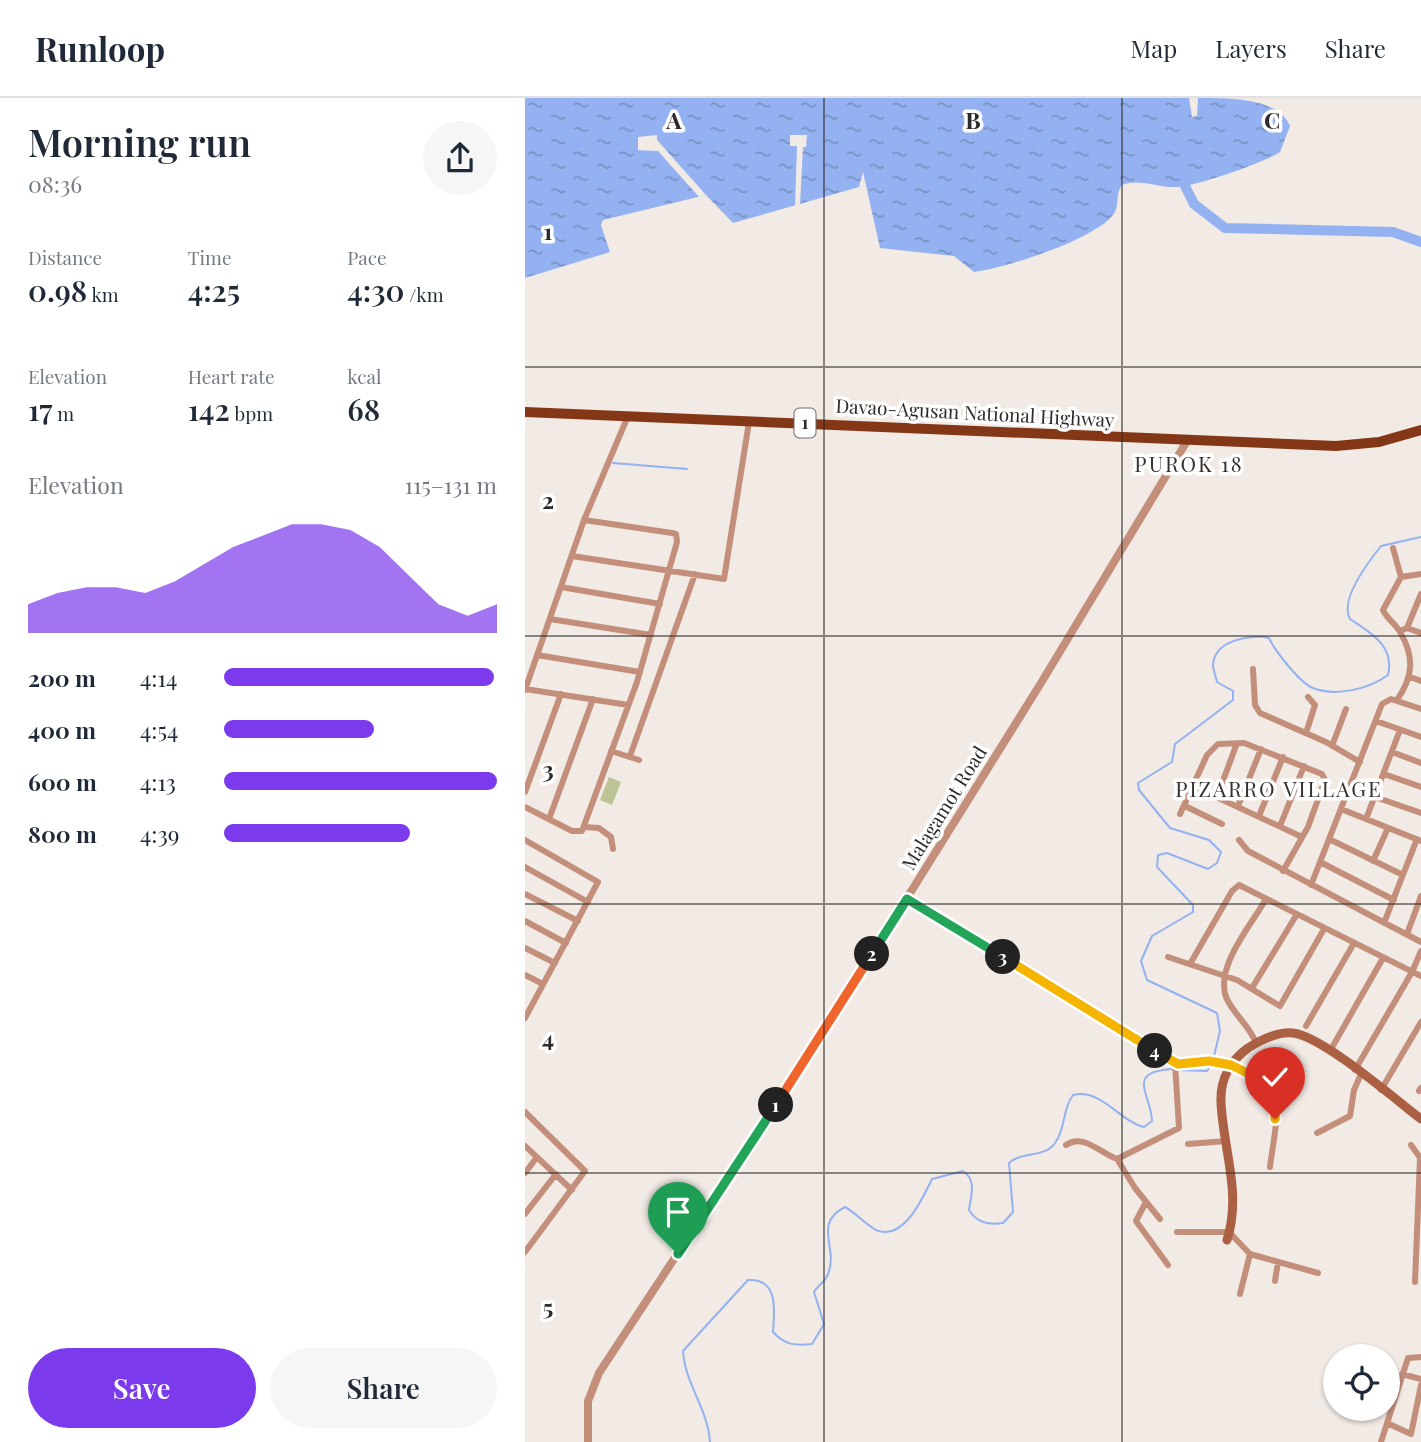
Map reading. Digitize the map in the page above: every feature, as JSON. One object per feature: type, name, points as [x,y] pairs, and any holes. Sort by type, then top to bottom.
[{"type":"highway","name":"Davao-Agusan National Highway","points":[[525,412],[1350,446],[1421,430]]},
{"type":"main road","points":[[1228,1236],[1233,1195],[1221,1093],[1231,1065],[1256,1043],[1291,1033],[1312,1040],[1421,1119]]},
{"type":"street","points":[[628,416],[585,520],[525,689],[628,705]]},
{"type":"street","points":[[572,556],[724,579],[750,421]]},
{"type":"street","name":"Malagamot Road","points":[[587,1442],[588,1401],[599,1373],[769,1116],[907,899],[1187,441]]},
{"type":"street","points":[[525,807],[577,832],[584,827],[640,672],[670,570],[676,534],[585,520]]},
{"type":"street","points":[[1393,548],[1401,577],[1383,610],[1400,631],[1415,659],[1410,677],[1397,700]]},
{"type":"street","points":[[630,756],[695,574]]},
{"type":"street","points":[[1401,577],[1421,574]]},
{"type":"street","points":[[561,587],[660,604]]},
{"type":"street","points":[[1400,631],[1407,628],[1418,608],[1421,594]]},
{"type":"street","points":[[550,619],[651,635]]},
{"type":"street","points":[[1407,628],[1421,633]]},
{"type":"street","points":[[537,655],[640,672]]},
{"type":"street","points":[[1253,670],[1257,709],[1265,716],[1306,733],[1360,762]]},
{"type":"street","points":[[1410,677],[1421,681]]},
{"type":"street","points":[[525,792],[561,694]]},
{"type":"street","points":[[1306,733],[1315,705],[1308,697]]},
{"type":"street","points":[[549,819],[593,699]]},
{"type":"street","points":[[1311,885],[1384,701],[1397,700],[1421,709]]},
{"type":"street","points":[[1332,746],[1346,709]]},
{"type":"street","points":[[1376,721],[1421,737]]},
{"type":"street","points":[[1366,819],[1400,730]]},
{"type":"street","points":[[1217,797],[1237,743]]},
{"type":"street","points":[[1180,814],[1211,750],[1218,744],[1237,743],[1283,757],[1322,774],[1325,780],[1317,807],[1283,871]]},
{"type":"street","points":[[1238,806],[1261,750]]},
{"type":"street","points":[[611,751],[639,760]]},
{"type":"street","points":[[1392,752],[1421,763]]},
{"type":"street","points":[[1259,816],[1283,757]]},
{"type":"street","points":[[1280,826],[1304,766]]},
{"type":"street","points":[[1384,774],[1421,787]]},
{"type":"street","points":[[1195,787],[1302,837]]},
{"type":"street","points":[[1375,797],[1421,813]]},
{"type":"street","points":[[1185,806],[1222,824]]},
{"type":"street","points":[[1341,808],[1419,840],[1384,923]]},
{"type":"street","points":[[584,827],[599,828],[611,837],[613,849]]},
{"type":"street","points":[[1373,861],[1388,828]]},
{"type":"street","points":[[1329,839],[1403,875]]},
{"type":"street","points":[[525,840],[597,879],[598,884],[543,984],[528,1005],[525,1018]]},
{"type":"street","points":[[1239,840],[1248,851],[1283,871],[1421,942]]},
{"type":"street","points":[[1320,862],[1394,900]]},
{"type":"street","points":[[525,867],[588,902]]},
{"type":"street","points":[[1190,964],[1234,887],[1241,886],[1421,976]]},
{"type":"street","points":[[525,894],[578,921]]},
{"type":"street","points":[[1407,934],[1421,896]]},
{"type":"street","points":[[907,899],[1175,1068],[1212,1061],[1231,1065],[1268,1083],[1276,1092],[1270,1167]]},
{"type":"street","points":[[1256,1043],[1227,1000],[1226,976],[1230,962],[1266,899]]},
{"type":"street","points":[[1252,988],[1297,914]]},
{"type":"street","points":[[525,921],[566,943]]},
{"type":"street","points":[[1167,957],[1226,976],[1252,988],[1280,1006],[1324,929]]},
{"type":"street","points":[[1306,1026],[1354,943]]},
{"type":"street","points":[[525,948],[555,963]]},
{"type":"street","points":[[1317,1133],[1350,1116],[1358,1072],[1421,951]]},
{"type":"street","points":[[1330,1051],[1383,958]]},
{"type":"street","points":[[525,975],[543,984]]},
{"type":"street","points":[[1381,1090],[1421,1022]]},
{"type":"street","points":[[1117,1159],[1179,1128],[1175,1068]]},
{"type":"street","points":[[525,1112],[584,1168],[584,1175],[525,1252]]},
{"type":"street","points":[[1066,1145],[1075,1140],[1083,1141],[1117,1159],[1160,1219]]},
{"type":"street","points":[[1188,1144],[1226,1141]]},
{"type":"street","points":[[1411,1145],[1421,1159],[1415,1282]]},
{"type":"street","points":[[525,1146],[572,1190]]},
{"type":"street","points":[[525,1173],[537,1157]]},
{"type":"street","points":[[525,1214],[528,1205],[555,1174]]},
{"type":"street","points":[[1146,1202],[1136,1221],[1168,1265]]},
{"type":"street","points":[[1177,1232],[1228,1236],[1250,1254],[1318,1273]]},
{"type":"street","points":[[1240,1294],[1250,1254]]},
{"type":"street","points":[[1275,1281],[1278,1262]]},
{"type":"street","points":[[1381,1442],[1409,1357],[1421,1357]]},
{"type":"street","points":[[1402,1374],[1421,1379]]},
{"type":"street","points":[[1387,1423],[1411,1434],[1421,1385]]},
{"type":"green space","points":[[609,777],[621,782],[612,805],[600,800]]},
{"type":"water","points":[[525,98],[1189,98],[1192,117],[1197,116],[1198,98],[1225,98],[1265,105],[1284,117],[1290,126],[1280,152],[1260,162],[1185,186],[1169,187],[1136,182],[1122,185],[1113,215],[1087,234],[1027,259],[974,272],[954,256],[880,248],[863,172],[859,187],[733,223],[706,195],[603,220],[601,225],[610,252],[525,278]]},
{"type":"pier","points":[[657,135],[657,140],[706,195],[699,197],[658,151],[638,150],[638,137]]},
{"type":"pier","points":[[790,135],[807,135],[806,147],[803,147],[800,205],[795,207],[797,146],[790,146]]},
{"type":"waterway","points":[[1185,186],[1194,204],[1225,228],[1393,232],[1421,242]]},
{"type":"waterway","points":[[613,463],[687,469]]},
{"type":"waterway","points":[[1213,1060],[1220,1031],[1217,1013],[1147,980],[1141,961],[1152,936],[1193,912],[1193,905],[1157,867],[1158,855],[1167,853],[1208,869],[1217,863],[1221,852],[1209,840],[1170,828],[1139,790],[1138,783],[1172,762],[1175,744],[1233,700],[1233,691],[1217,682],[1213,665],[1215,656],[1226,644],[1244,638],[1269,638],[1301,680],[1322,691],[1352,690],[1372,684],[1388,675],[1385,648],[1373,635],[1350,619],[1349,602],[1357,581],[1381,546],[1421,537]]},
{"type":"waterway","points":[[1178,1070],[1207,1071],[1211,1065]]},
{"type":"waterway","points":[[710,1442],[683,1351],[748,1280],[758,1281],[770,1291],[774,1307],[773,1332],[791,1344],[812,1344],[824,1324],[814,1292],[826,1279],[831,1264],[828,1229],[835,1214],[845,1207],[876,1230],[895,1230],[911,1216],[932,1179],[963,1171],[972,1184],[969,1210],[972,1214],[983,1222],[1003,1223],[1013,1212],[1009,1163],[1051,1148],[1061,1132],[1067,1106],[1073,1095],[1083,1094],[1101,1100],[1135,1124],[1144,1127],[1152,1121],[1145,1080],[1158,1071],[1172,1069]]},
{"type":"district","name":"PUROK 18","points":[[1189,465]]},
{"type":"district","name":"PIZARRO VILLAGE","points":[[1279,790]]},
{"type":"route","points":[[678,1254],[907,899],[1173,1062],[1221,1062],[1268,1083],[1276,1092],[1275,1119]]}]
